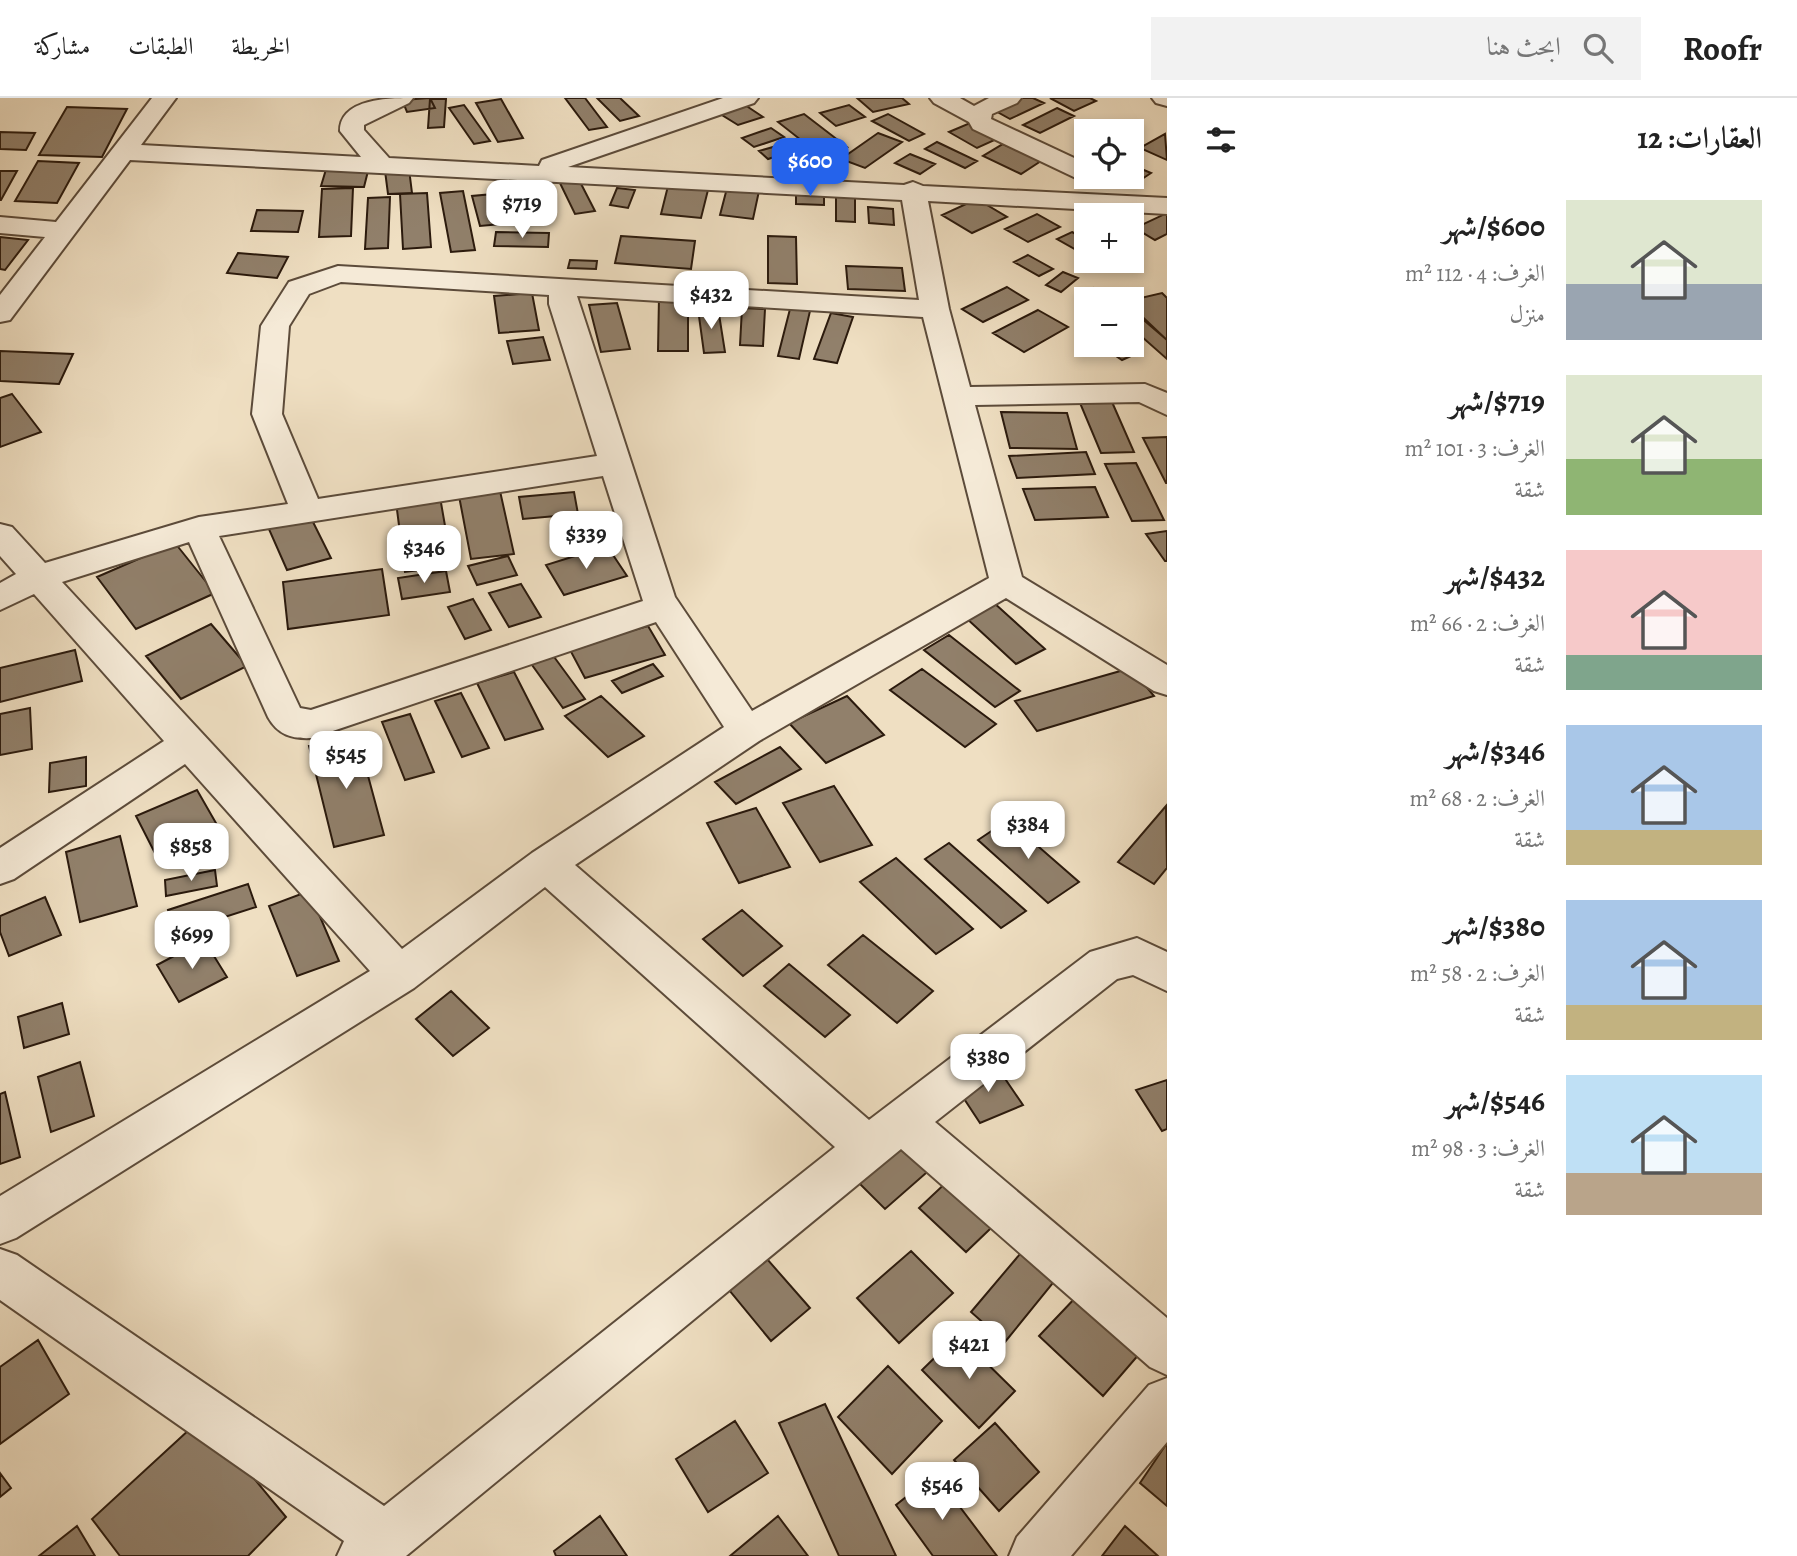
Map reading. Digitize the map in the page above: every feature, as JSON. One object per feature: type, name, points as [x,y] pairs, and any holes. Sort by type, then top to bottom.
[{"type":"street","points":[[0,314],[164,98]]},
{"type":"street","points":[[381,164],[352,131],[352,122],[362,114],[401,98]]},
{"type":"street","points":[[533,172],[746,98]]},
{"type":"street","points":[[942,98],[978,117],[982,124],[1074,169]]},
{"type":"street","points":[[978,117],[984,109],[1009,98]]},
{"type":"street","points":[[124,152],[913,190],[1158,205]]},
{"type":"street","points":[[1120,189],[1158,205]]},
{"type":"street","points":[[913,190],[935,309],[1007,583],[1167,682]]},
{"type":"street","points":[[0,225],[63,231]]},
{"type":"street","points":[[307,512],[267,414],[275,326],[299,288],[338,274],[563,290],[935,309]]},
{"type":"street","points":[[563,290],[563,304],[613,464],[664,607],[746,731]]},
{"type":"street","points":[[958,396],[1160,397]]},
{"type":"street","points":[[0,598],[38,577],[199,528],[613,464]]},
{"type":"street","points":[[199,528],[286,718],[298,725],[312,724],[664,607]]},
{"type":"street","points":[[0,535],[399,975]]},
{"type":"street","points":[[0,1222],[399,975],[546,864],[746,731],[1007,583]]},
{"type":"street","points":[[0,868],[188,743]]},
{"type":"street","points":[[546,864],[885,1135],[1167,1350]]},
{"type":"street","points":[[0,1272],[374,1547],[885,1135],[1105,964],[1137,956],[1167,973]]},
{"type":"street","points":[[1036,1556],[1167,1403]]},
{"type":"building","points":[[430,98],[435,108],[407,112],[402,100]]},
{"type":"building","points":[[565,98],[585,98],[607,127],[589,130]]},
{"type":"building","points":[[597,98],[620,98],[639,116],[620,121]]},
{"type":"building","points":[[857,98],[902,98],[909,104],[873,112]]},
{"type":"building","points":[[1021,98],[1033,98],[1044,103],[1010,119],[994,110]]},
{"type":"building","points":[[1050,98],[1090,98],[1096,101],[1074,111]]},
{"type":"building","points":[[430,99],[446,99],[444,127],[428,128]]},
{"type":"building","points":[[501,99],[523,138],[498,142],[476,103]]},
{"type":"building","points":[[742,103],[763,117],[738,125],[717,112]]},
{"type":"building","points":[[464,105],[490,141],[474,144],[449,108]]},
{"type":"building","points":[[849,105],[865,117],[836,126],[820,113]]},
{"type":"building","points":[[67,107],[127,109],[102,157],[39,155]]},
{"type":"building","points":[[1057,108],[1074,116],[1040,133],[1023,125]]},
{"type":"building","points":[[804,114],[847,147],[820,155],[778,122]]},
{"type":"building","points":[[888,114],[924,134],[909,141],[872,121]]},
{"type":"building","points":[[970,123],[999,138],[977,148],[949,132]]},
{"type":"building","points":[[771,128],[784,137],[754,147],[742,138]]},
{"type":"building","points":[[0,132],[35,133],[26,150],[0,149]]},
{"type":"building","points":[[878,133],[902,142],[865,168],[841,159]]},
{"type":"building","points":[[1165,134],[1167,160],[1144,150],[1144,146]]},
{"type":"building","points":[[937,142],[977,161],[965,168],[925,149]]},
{"type":"building","points":[[787,143],[796,150],[768,159],[759,151]]},
{"type":"building","points":[[1003,144],[1041,161],[1021,174],[983,156]]},
{"type":"building","points":[[910,154],[935,164],[920,174],[895,163]]},
{"type":"building","points":[[38,161],[79,163],[57,203],[15,201]]},
{"type":"building","points":[[327,166],[369,167],[364,187],[321,186]]},
{"type":"building","points":[[409,169],[412,193],[388,194],[385,171]]},
{"type":"building","points":[[0,171],[17,171],[1,200],[0,200]]},
{"type":"building","points":[[577,176],[595,211],[575,214],[558,179]]},
{"type":"building","points":[[668,186],[708,190],[701,218],[661,214]]},
{"type":"building","points":[[353,188],[351,236],[319,237],[322,189]]},
{"type":"building","points":[[617,188],[635,190],[628,208],[610,205]]},
{"type":"building","points":[[727,188],[759,191],[753,219],[720,215]]},
{"type":"building","points":[[796,190],[824,191],[824,205],[796,204]]},
{"type":"building","points":[[463,191],[475,250],[451,252],[440,193]]},
{"type":"building","points":[[514,192],[523,222],[480,226],[472,196]]},
{"type":"building","points":[[427,193],[431,247],[403,249],[400,194]]},
{"type":"building","points":[[836,193],[855,194],[855,222],[836,221]]},
{"type":"building","points":[[390,197],[388,248],[365,249],[368,198]]},
{"type":"building","points":[[977,199],[1007,217],[972,233],[942,215]]},
{"type":"building","points":[[868,207],[893,209],[894,225],[869,223]]},
{"type":"building","points":[[257,210],[303,211],[298,232],[251,231]]},
{"type":"building","points":[[1167,213],[1167,234],[1155,240],[1144,233],[1144,224]]},
{"type":"building","points":[[1037,214],[1060,227],[1028,242],[1005,229]]},
{"type":"building","points":[[496,232],[549,233],[548,247],[494,246]]},
{"type":"building","points":[[1074,233],[1074,249],[1057,239]]},
{"type":"building","points":[[621,236],[695,241],[691,269],[615,263]]},
{"type":"building","points":[[768,236],[796,237],[797,284],[768,283]]},
{"type":"building","points":[[0,237],[28,240],[5,270],[0,269]]},
{"type":"building","points":[[238,253],[288,257],[277,278],[227,273]]},
{"type":"building","points":[[1028,255],[1053,269],[1039,276],[1014,262]]},
{"type":"building","points":[[570,260],[597,261],[596,269],[568,268]]},
{"type":"building","points":[[846,266],[902,268],[905,291],[848,289]]},
{"type":"building","points":[[1063,272],[1078,278],[1061,292],[1046,285]]},
{"type":"building","points":[[1007,287],[1028,300],[983,322],[962,309]]},
{"type":"building","points":[[532,293],[539,330],[499,333],[494,296]]},
{"type":"building","points":[[1162,293],[1167,298],[1167,340],[1144,318],[1144,297]]},
{"type":"building","points":[[659,297],[688,297],[688,351],[658,351]]},
{"type":"building","points":[[617,303],[630,349],[601,352],[589,305]]},
{"type":"building","points":[[718,308],[725,352],[704,353],[698,309]]},
{"type":"building","points":[[742,308],[765,309],[763,346],[740,345]]},
{"type":"building","points":[[790,309],[810,311],[799,359],[778,356]]},
{"type":"building","points":[[1038,310],[1068,327],[1024,352],[993,333]]},
{"type":"building","points":[[831,313],[853,317],[837,363],[814,359]]},
{"type":"building","points":[[1144,320],[1167,340],[1167,359],[1144,339]]},
{"type":"building","points":[[543,337],[550,360],[513,364],[507,341]]},
{"type":"building","points":[[0,351],[73,354],[59,384],[0,381]]},
{"type":"building","points":[[12,394],[41,432],[0,447],[0,398]]},
{"type":"building","points":[[1112,402],[1134,452],[1101,453],[1080,403]]},
{"type":"building","points":[[1001,412],[1067,413],[1077,449],[1010,448]]},
{"type":"building","points":[[1167,437],[1167,483],[1166,483],[1143,438]]},
{"type":"building","points":[[1086,452],[1095,474],[1017,478],[1009,456]]},
{"type":"building","points":[[1136,463],[1164,520],[1132,521],[1105,464]]},
{"type":"building","points":[[1095,487],[1108,517],[1035,520],[1023,489]]},
{"type":"building","points":[[500,491],[514,554],[471,559],[459,496]]},
{"type":"building","points":[[574,492],[578,514],[523,519],[519,497]]},
{"type":"building","points":[[440,497],[452,566],[405,572],[396,502]]},
{"type":"building","points":[[310,516],[331,558],[287,570],[268,527]]},
{"type":"building","points":[[1167,531],[1167,561],[1165,561],[1146,534]]},
{"type":"building","points":[[175,543],[215,593],[136,629],[97,577]]},
{"type":"building","points":[[607,546],[627,576],[564,595],[546,565]]},
{"type":"building","points":[[508,556],[517,575],[477,585],[468,566]]},
{"type":"building","points":[[382,569],[389,615],[288,629],[283,582]]},
{"type":"building","points":[[446,571],[450,592],[402,599],[398,578]]},
{"type":"building","points":[[521,584],[541,617],[509,627],[489,593]]},
{"type":"building","points":[[473,599],[491,630],[465,639],[448,607]]},
{"type":"building","points":[[993,602],[1045,649],[1016,664],[964,616]]},
{"type":"building","points":[[211,624],[247,666],[181,699],[146,656]]},
{"type":"building","points":[[648,626],[665,655],[585,678],[569,648]]},
{"type":"building","points":[[949,635],[1020,691],[995,707],[924,650]]},
{"type":"building","points":[[75,650],[82,681],[0,702],[0,668]]},
{"type":"building","points":[[549,650],[585,699],[563,708],[527,658]]},
{"type":"building","points":[[653,664],[663,676],[622,693],[612,681]]},
{"type":"building","points":[[1131,668],[1154,696],[1037,731],[1015,701]]},
{"type":"building","points":[[922,669],[996,724],[965,747],[890,690]]},
{"type":"building","points":[[514,672],[543,729],[505,740],[477,683]]},
{"type":"building","points":[[461,693],[489,748],[462,757],[435,701]]},
{"type":"building","points":[[601,696],[644,736],[608,757],[565,716]]},
{"type":"building","points":[[847,696],[884,735],[826,763],[789,723]]},
{"type":"building","points":[[30,708],[32,749],[0,755],[0,714]]},
{"type":"building","points":[[410,714],[434,772],[405,780],[382,722]]},
{"type":"building","points":[[357,735],[384,835],[334,847],[309,746]]},
{"type":"building","points":[[780,747],[801,769],[736,804],[715,782]]},
{"type":"building","points":[[86,757],[86,786],[49,792],[50,763]]},
{"type":"building","points":[[834,786],[872,845],[820,862],[783,803]]},
{"type":"building","points":[[197,790],[224,837],[161,865],[136,816]]},
{"type":"building","points":[[1166,806],[1167,868],[1154,884],[1118,862]]},
{"type":"building","points":[[756,808],[790,867],[739,883],[707,823]]},
{"type":"building","points":[[1008,820],[1079,882],[1048,903],[978,840]]},
{"type":"building","points":[[120,836],[137,906],[80,922],[66,852]]},
{"type":"building","points":[[949,843],[1026,911],[1001,928],[925,859]]},
{"type":"building","points":[[896,858],[973,929],[936,954],[860,882]]},
{"type":"building","points":[[215,870],[217,886],[166,896],[165,880]]},
{"type":"building","points":[[248,884],[256,907],[175,933],[168,910]]},
{"type":"building","points":[[309,891],[339,961],[297,976],[269,906]]},
{"type":"building","points":[[45,897],[61,935],[9,956],[0,932],[0,916]]},
{"type":"building","points":[[742,910],[782,946],[743,976],[703,939]]},
{"type":"building","points":[[863,935],[933,991],[897,1023],[828,965]]},
{"type":"building","points":[[204,940],[227,977],[179,1002],[157,965]]},
{"type":"building","points":[[789,964],[850,1015],[825,1037],[764,986]]},
{"type":"building","points":[[451,991],[489,1028],[453,1056],[416,1019]]},
{"type":"building","points":[[62,1003],[69,1034],[24,1048],[18,1017]]},
{"type":"building","points":[[80,1062],[94,1116],[51,1132],[38,1077]]},
{"type":"building","points":[[995,1064],[1023,1105],[980,1123],[953,1082]]},
{"type":"building","points":[[1167,1080],[1167,1129],[1162,1131],[1136,1090]]},
{"type":"building","points":[[5,1092],[20,1157],[0,1164],[0,1094]]},
{"type":"building","points":[[894,1129],[934,1166],[885,1209],[846,1170]]},
{"type":"building","points":[[969,1161],[1016,1204],[966,1252],[919,1208]]},
{"type":"building","points":[[1031,1241],[1065,1268],[1005,1342],[971,1312]]},
{"type":"building","points":[[753,1243],[810,1308],[771,1341],[715,1273]]},
{"type":"building","points":[[911,1251],[953,1293],[899,1343],[857,1298]]},
{"type":"building","points":[[1097,1275],[1159,1331],[1103,1396],[1039,1336]]},
{"type":"building","points":[[958,1335],[1015,1391],[979,1428],[922,1370]]},
{"type":"building","points":[[38,1340],[69,1394],[0,1444],[0,1367]]},
{"type":"building","points":[[888,1366],[942,1421],[892,1474],[838,1417]]},
{"type":"building","points":[[825,1404],[896,1556],[839,1556],[779,1423]]},
{"type":"building","points":[[203,1417],[286,1517],[248,1556],[120,1556],[92,1519]]},
{"type":"building","points":[[735,1421],[768,1473],[708,1512],[676,1459]]},
{"type":"building","points":[[995,1423],[1039,1472],[999,1511],[954,1460]]},
{"type":"building","points":[[1167,1443],[1167,1506],[1140,1483]]},
{"type":"building","points":[[0,1473],[11,1488],[0,1497]]},
{"type":"building","points":[[935,1474],[997,1556],[933,1556],[896,1505]]},
{"type":"building","points":[[600,1516],[627,1556],[556,1556],[554,1551]]},
{"type":"building","points":[[778,1516],[808,1556],[730,1556]]},
{"type":"building","points":[[77,1526],[95,1556],[39,1556]]},
{"type":"building","points":[[1125,1526],[1158,1556],[1102,1556]]}]
